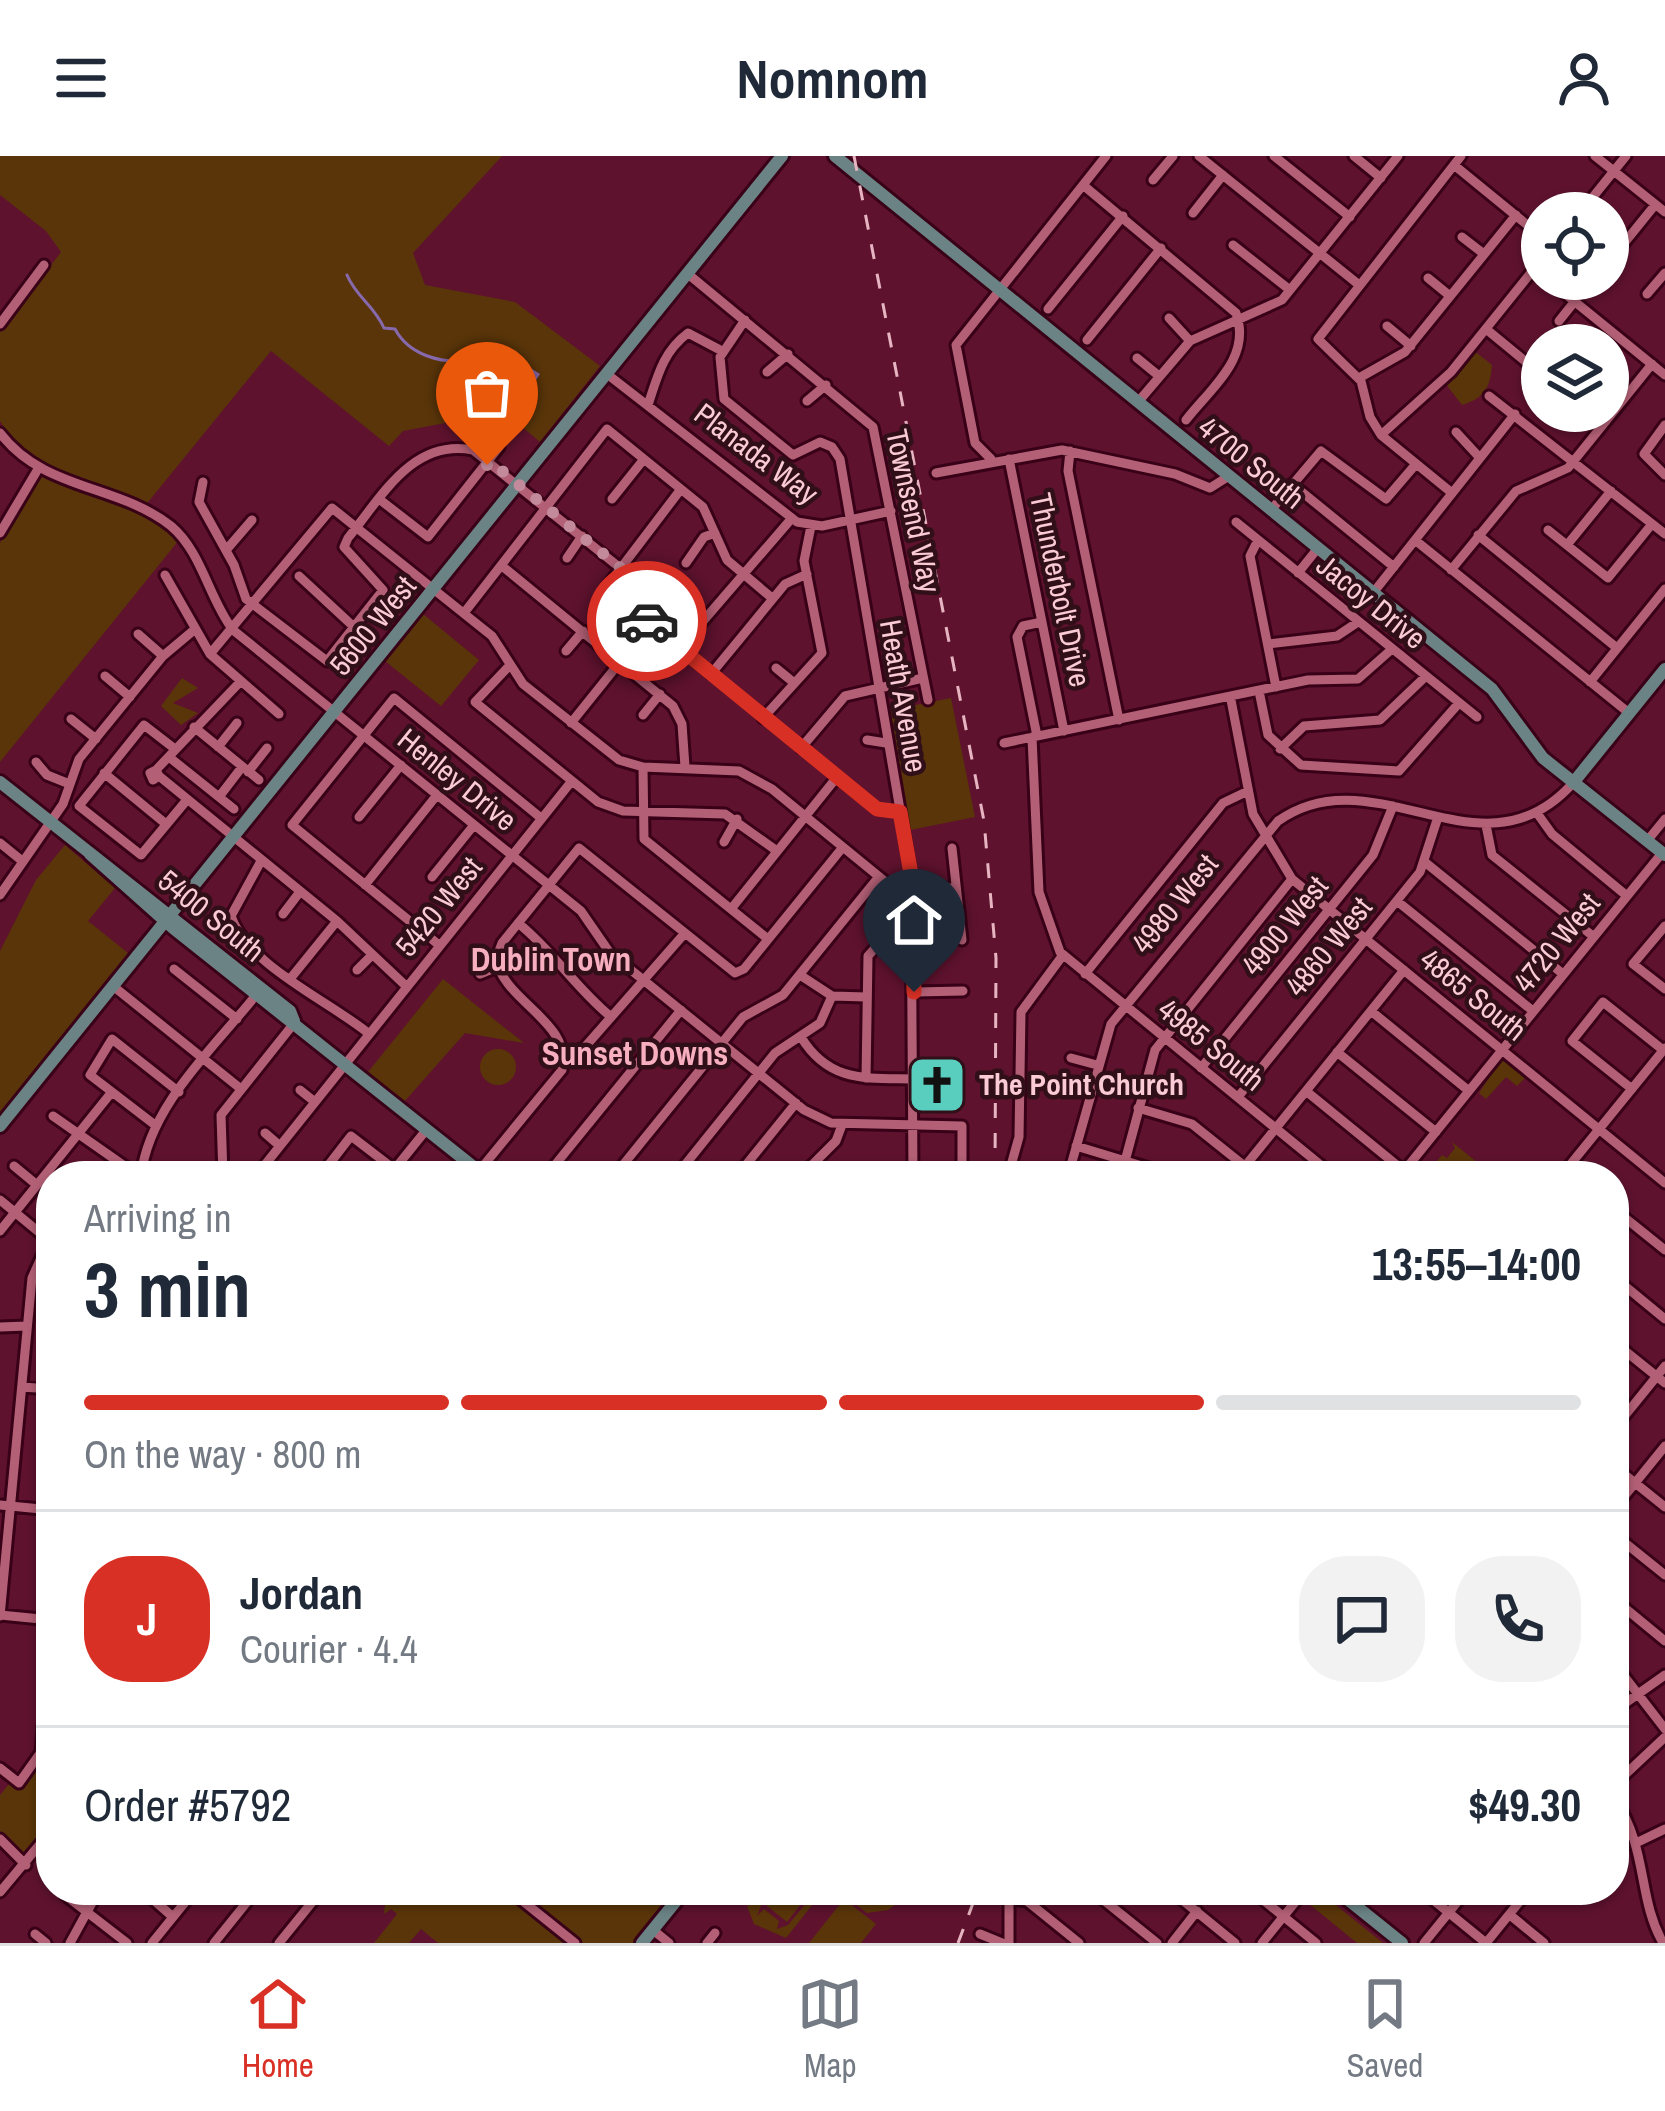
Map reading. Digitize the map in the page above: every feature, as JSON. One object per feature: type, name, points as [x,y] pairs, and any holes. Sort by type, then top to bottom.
[{"type":"main road","name":"5600 West","points":[[0,1126],[782,156]]},
{"type":"main road","name":"4700 South","points":[[834,156],[1492,689],[1539,754],[1663,854]]},
{"type":"main road","points":[[1573,783],[1665,669]]},
{"type":"main road","name":"5400 South","points":[[0,782],[256,995],[467,1161]]},
{"type":"main road","name":"5400 South","points":[[168,918],[290,1011],[295,1022]]},
{"type":"main road","points":[[642,1943],[673,1905]]},
{"type":"main road","points":[[1355,1905],[1402,1943]]},
{"type":"street","points":[[1153,180],[1173,156]]},
{"type":"street","points":[[1199,156],[1358,284]]},
{"type":"street","points":[[1274,156],[1350,217]]},
{"type":"street","points":[[1354,156],[1381,178]]},
{"type":"street","points":[[1138,402],[1190,341],[1271,308],[1399,156]]},
{"type":"street","points":[[1595,156],[1660,209],[1629,242]]},
{"type":"street","points":[[1597,192],[1626,156]]},
{"type":"street","points":[[1100,158],[956,345],[975,443],[991,459],[1070,451],[1183,476],[1210,488],[1229,476]]},
{"type":"street","points":[[1452,493],[1381,434],[1362,406],[1359,378],[1318,339],[1457,160],[1521,219]]},
{"type":"street","points":[[1193,213],[1223,176]]},
{"type":"street","points":[[1083,184],[1227,301],[1239,321],[1240,351],[1186,420]]},
{"type":"street","points":[[1359,378],[1398,359],[1411,346],[1516,215]]},
{"type":"street","points":[[1048,309],[1123,217]]},
{"type":"street","points":[[1462,237],[1484,254]]},
{"type":"street","points":[[1233,244],[1290,290]]},
{"type":"street","points":[[1087,340],[1161,248]]},
{"type":"street","points":[[0,324],[44,266]]},
{"type":"street","points":[[1647,295],[1665,273]]},
{"type":"street","name":"Townsend Way","points":[[688,274],[873,427],[928,700]]},
{"type":"street","points":[[1428,278],[1450,296]]},
{"type":"street","points":[[1381,434],[1444,380],[1521,291]]},
{"type":"street","points":[[1559,320],[1575,302],[1603,324]]},
{"type":"street","points":[[1169,318],[1190,341]]},
{"type":"street","points":[[746,320],[722,351],[716,382],[727,402],[793,454],[814,442],[832,447],[843,477],[827,484]]},
{"type":"street","points":[[1387,326],[1411,346]]},
{"type":"street","points":[[1486,329],[1521,358]]},
{"type":"street","points":[[649,402],[657,371],[682,336],[688,333],[722,351]]},
{"type":"street","points":[[1629,345],[1665,375]]},
{"type":"street","points":[[767,372],[788,354]]},
{"type":"street","points":[[1137,358],[1159,376]]},
{"type":"street","points":[[1450,570],[1516,491],[1556,477],[1574,461],[1652,364]]},
{"type":"street","name":"Planada Way","points":[[607,374],[649,402],[792,518],[811,526],[891,512]]},
{"type":"street","points":[[807,401],[826,386]]},
{"type":"street","points":[[1490,396],[1665,535]]},
{"type":"street","points":[[1373,593],[1515,414]]},
{"type":"street","points":[[1665,425],[1644,454],[1665,475]]},
{"type":"street","points":[[464,614],[607,429],[708,512],[722,553],[772,598]]},
{"type":"street","points":[[1456,432],[1480,458]]},
{"type":"street","points":[[0,433],[38,469],[0,533]]},
{"type":"street","points":[[380,499],[428,537],[499,447]]},
{"type":"street","points":[[203,482],[199,502],[254,607],[327,662],[383,590],[347,554],[345,543],[404,469],[423,455],[465,448],[490,461],[620,566],[644,591],[647,621],[680,649],[877,809],[900,812]]},
{"type":"street","points":[[1070,451],[1068,471],[1119,719]]},
{"type":"street","points":[[1271,510],[1324,451],[1386,499],[1416,464]]},
{"type":"street","points":[[612,499],[644,459]]},
{"type":"street","points":[[936,472],[986,465],[991,459]]},
{"type":"street","name":"Thunderbolt Drive","points":[[1009,459],[1064,731]]},
{"type":"street","name":"Henley Drive","points":[[38,469],[129,503],[171,526],[192,550],[210,596],[233,631],[549,885],[586,917],[605,948],[641,978],[796,1103],[817,1118],[842,1125]]},
{"type":"street","name":"Heath Avenue","points":[[843,477],[912,892],[913,1161]]},
{"type":"street","points":[[1292,484],[1394,567]]},
{"type":"street","points":[[605,589],[681,489]]},
{"type":"street","points":[[1567,544],[1611,491]]},
{"type":"street","points":[[210,654],[331,510],[492,636],[510,665],[619,760],[643,767],[727,768],[761,781],[877,879],[912,892],[956,888]]},
{"type":"street","points":[[680,649],[792,518]]},
{"type":"street","points":[[227,549],[252,520]]},
{"type":"street","name":"Jacoy Drive","points":[[1236,522],[1477,717]]},
{"type":"street","points":[[1548,530],[1609,578],[1652,524]]},
{"type":"street","points":[[763,718],[822,653],[807,574],[811,526]]},
{"type":"street","points":[[686,563],[704,537],[715,533]]},
{"type":"street","points":[[567,558],[582,536]]},
{"type":"street","points":[[1478,536],[1617,648]]},
{"type":"street","points":[[1258,540],[1250,556],[1276,687]]},
{"type":"street","points":[[1414,540],[1629,713]]},
{"type":"street","points":[[1295,571],[1315,546]]},
{"type":"street","points":[[502,566],[660,694],[681,718],[685,766]]},
{"type":"street","points":[[711,674],[785,584],[807,574]]},
{"type":"street","points":[[165,575],[210,654],[279,714]]},
{"type":"street","points":[[299,576],[354,627]]},
{"type":"street","points":[[1590,682],[1665,589]]},
{"type":"street","points":[[532,610],[542,598]]},
{"type":"street","points":[[1012,1161],[1019,1137],[1021,1012],[1063,956],[1039,892],[1034,737],[1017,637],[1023,626],[1042,622]]},
{"type":"street","points":[[1268,644],[1337,636],[1358,622]]},
{"type":"street","points":[[0,893],[63,804],[68,784],[96,739],[163,656],[194,630]]},
{"type":"street","points":[[566,651],[583,631]]},
{"type":"street","points":[[138,634],[163,656]]},
{"type":"street","points":[[1004,743],[1231,700],[1276,687],[1358,679],[1392,649]]},
{"type":"street","points":[[572,723],[620,662]]},
{"type":"street","points":[[510,665],[475,702],[571,782],[610,808],[716,812],[736,819],[777,851]]},
{"type":"street","points":[[776,668],[793,682]]},
{"type":"street","points":[[105,676],[130,697]]},
{"type":"street","points":[[1280,749],[1304,726],[1380,719],[1425,676]]},
{"type":"street","points":[[801,748],[841,699],[923,678]]},
{"type":"street","points":[[134,798],[240,682]]},
{"type":"street","points":[[1259,691],[1268,736],[1306,767],[1399,771],[1459,704]]},
{"type":"street","points":[[644,715],[660,694]]},
{"type":"street","points":[[439,945],[292,825],[394,698],[542,818]]},
{"type":"street","name":"4865 South","points":[[1231,700],[1248,791],[1264,833],[1292,879],[1665,1183]]},
{"type":"street","points":[[71,719],[96,739]]},
{"type":"street","points":[[218,747],[237,723]]},
{"type":"street","points":[[186,801],[141,855],[80,806],[144,725],[159,772],[186,801],[337,921],[406,986]]},
{"type":"street","points":[[194,728],[259,781]]},
{"type":"street","points":[[867,740],[886,742]]},
{"type":"street","points":[[218,797],[267,748]]},
{"type":"street","points":[[727,768],[729,754]]},
{"type":"street","points":[[36,762],[47,775],[68,784]]},
{"type":"street","points":[[359,817],[401,765]]},
{"type":"street","points":[[643,767],[644,839],[768,939]]},
{"type":"street","points":[[159,772],[218,797],[234,809]]},
{"type":"street","points":[[104,773],[166,824]]},
{"type":"street","points":[[731,909],[837,777]]},
{"type":"street","name":"5420 West","points":[[268,1161],[571,782]]},
{"type":"street","points":[[1264,833],[1293,811],[1320,801],[1353,799],[1486,825],[1538,813],[1573,783]]},
{"type":"street","points":[[1085,974],[1223,803],[1248,791]]},
{"type":"street","points":[[365,885],[437,795]]},
{"type":"street","name":"4900 West","points":[[1201,1067],[1377,849],[1393,806]]},
{"type":"street","points":[[1538,813],[1552,834],[1627,896]]},
{"type":"street","name":"4860 West","points":[[1238,1097],[1426,862],[1438,817]]},
{"type":"street","points":[[724,842],[736,819]]},
{"type":"street","points":[[1647,841],[1665,819]]},
{"type":"street","points":[[432,877],[474,825]]},
{"type":"street","points":[[1486,825],[1489,851],[1594,937]]},
{"type":"street","name":"4980 West","points":[[1072,1161],[1097,1065],[1124,1005],[1264,833]]},
{"type":"street","points":[[0,843],[21,860]]},
{"type":"street","points":[[491,1161],[556,1079],[565,1054],[556,1036],[497,967],[499,948],[579,848],[735,973],[842,847]]},
{"type":"street","points":[[952,848],[962,940]]},
{"type":"street","name":"4720 West","points":[[1412,1161],[1663,854]]},
{"type":"street","points":[[231,916],[261,861]]},
{"type":"street","points":[[1426,862],[1563,974]]},
{"type":"street","points":[[626,1161],[746,1013],[779,999],[877,879]]},
{"type":"street","points":[[1125,1159],[1151,1060],[1164,1037],[1292,879]]},
{"type":"street","points":[[283,914],[298,892]]},
{"type":"street","points":[[1397,901],[1533,1011]]},
{"type":"street","points":[[218,917],[231,916]]},
{"type":"street","points":[[231,916],[238,930],[290,980],[368,1033]]},
{"type":"street","points":[[290,980],[337,921]]},
{"type":"street","points":[[518,923],[554,952],[574,985],[610,1016]]},
{"type":"street","points":[[1665,926],[1634,964],[1665,989]]},
{"type":"street","points":[[565,1054],[584,1048],[685,933]]},
{"type":"street","points":[[866,1078],[867,963],[874,946],[889,936],[913,933]]},
{"type":"street","points":[[357,970],[372,955]]},
{"type":"street","name":"4985 South","points":[[1063,956],[1316,1161]]},
{"type":"street","points":[[480,974],[497,967]]},
{"type":"street","points":[[174,969],[237,1019]]},
{"type":"street","points":[[1249,1161],[1404,970]]},
{"type":"street","points":[[800,975],[832,996],[866,998]]},
{"type":"street","points":[[113,986],[241,1089]]},
{"type":"street","points":[[914,992],[963,991]]},
{"type":"street","points":[[145,1161],[154,1125],[256,995]]},
{"type":"street","points":[[688,1161],[778,1050],[820,1023],[832,996]]},
{"type":"street","points":[[1576,1161],[1664,1049],[1603,1002],[1572,1041],[1631,1089]]},
{"type":"street","points":[[558,1161],[681,1010]]},
{"type":"street","points":[[1371,1011],[1469,1091]]},
{"type":"street","points":[[222,1161],[219,1120],[295,1022]]},
{"type":"street","points":[[801,1037],[837,1073],[914,1079]]},
{"type":"street","points":[[154,1125],[90,1075],[112,1039],[179,1093]]},
{"type":"street","points":[[1337,1052],[1436,1132]]},
{"type":"street","points":[[1071,1058],[1097,1065]]},
{"type":"street","points":[[300,1090],[315,1102]]},
{"type":"street","points":[[1306,1091],[1388,1161]]},
{"type":"street","points":[[56,1161],[111,1093]]},
{"type":"street","points":[[749,1161],[796,1103]]},
{"type":"street","points":[[1138,1108],[1192,1124],[1239,1161]]},
{"type":"street","points":[[53,1116],[116,1161]]},
{"type":"street","points":[[816,1161],[836,1141],[842,1125],[962,1126],[962,1161]]},
{"type":"street","points":[[402,1161],[427,1129]]},
{"type":"street","points":[[265,1133],[280,1146]]},
{"type":"street","points":[[332,1161],[351,1136],[379,1161]]},
{"type":"street","points":[[1076,1146],[1131,1161]]},
{"type":"street","points":[[14,1166],[36,1184]]},
{"type":"street","points":[[0,1231],[36,1186]]},
{"type":"street","points":[[0,1200],[36,1229]]},
{"type":"street","points":[[1629,1221],[1665,1250]]},
{"type":"street","points":[[36,1262],[5,1506],[0,1616],[36,1621]]},
{"type":"street","points":[[1629,1289],[1665,1318]]},
{"type":"street","points":[[0,1327],[27,1326]]},
{"type":"street","points":[[1629,1354],[1661,1380]]},
{"type":"street","points":[[1629,1412],[1661,1380],[1665,1366]]},
{"type":"street","points":[[22,1387],[36,1388]]},
{"type":"street","points":[[1629,1490],[1665,1446]]},
{"type":"street","points":[[1629,1478],[1665,1508]]},
{"type":"street","points":[[5,1506],[36,1509]]},
{"type":"street","points":[[1629,1546],[1665,1575]]},
{"type":"street","points":[[1629,1611],[1665,1640]]},
{"type":"street","points":[[1629,1699],[1665,1675]]},
{"type":"street","points":[[1629,1680],[1665,1733],[1629,1770]]},
{"type":"street","points":[[0,1768],[20,1784],[36,1758]]},
{"type":"street","points":[[1629,1825],[1638,1842],[1653,1922],[1663,1943]]},
{"type":"street","points":[[1638,1842],[1665,1829]]},
{"type":"street","points":[[0,1839],[26,1865]]},
{"type":"street","points":[[0,1892],[36,1851]]},
{"type":"street","points":[[78,1905],[127,1943]]},
{"type":"street","points":[[70,1943],[93,1905]]},
{"type":"street","points":[[160,1905],[173,1916]]},
{"type":"street","points":[[152,1943],[182,1905]]},
{"type":"street","points":[[214,1943],[245,1905]]},
{"type":"street","points":[[279,1943],[310,1905]]},
{"type":"street","points":[[528,1905],[575,1943]]},
{"type":"street","points":[[980,1934],[1005,1943],[1008,1905]]},
{"type":"street","points":[[1032,1905],[1079,1943]]},
{"type":"street","points":[[1110,1905],[1157,1943]]},
{"type":"street","points":[[1189,1905],[1235,1943]]},
{"type":"street","points":[[1269,1905],[1316,1943]]},
{"type":"street","points":[[1262,1943],[1292,1905]]},
{"type":"street","points":[[1440,1905],[1486,1943],[1518,1905]]},
{"type":"street","points":[[1424,1943],[1455,1905]]},
{"type":"street","points":[[1172,1943],[1197,1911]]},
{"type":"street","points":[[1510,1915],[1544,1943]]},
{"type":"street","points":[[653,1930],[669,1943]]},
{"type":"street","points":[[707,1943],[716,1933]]},
{"type":"street","points":[[35,1934],[46,1943]]},
{"type":"shaded area","points":[[0,156],[502,156],[413,253],[425,285],[515,302],[600,366],[540,442],[504,412],[403,431],[389,446],[271,351],[140,512],[179,540],[0,762],[0,543],[40,466],[15,445],[0,421],[0,332],[61,252],[46,231],[0,195]]},
{"type":"shaded area","points":[[1473,350],[1492,365],[1491,373],[1481,396],[1462,405],[1445,383]]},
{"type":"shaded area","points":[[513,357],[540,374],[532,386],[500,383],[499,368]]},
{"type":"shaded area","points":[[423,614],[479,660],[441,706],[385,661]]},
{"type":"shaded area","points":[[182,678],[198,688],[173,703],[198,713],[181,725],[161,706]]},
{"type":"shaded area","points":[[951,698],[975,817],[910,830],[886,711]]},
{"type":"shaded area","points":[[65,845],[115,888],[88,921],[128,953],[0,1115],[0,951],[36,880]]},
{"type":"shaded area","points":[[443,979],[524,1043],[465,1033],[404,1102],[368,1072]]},
{"type":"shaded area","points":[[498,1049],[511,1054],[516,1067],[511,1080],[498,1085],[485,1080],[480,1067],[485,1054]]},
{"type":"shaded area","points":[[1501,1059],[1526,1077],[1517,1086],[1506,1077],[1486,1099],[1479,1093]]},
{"type":"shaded area","points":[[1452,1142],[1475,1161],[1437,1161],[1455,1148]]},
{"type":"shaded area","points":[[36,1765],[36,1846],[26,1860],[0,1835],[0,1795],[9,1784],[26,1784]]},
{"type":"shaded area","points":[[385,1905],[665,1905],[634,1943],[438,1943],[421,1929],[409,1943],[374,1943],[397,1914],[391,1909],[384,1914]]},
{"type":"shaded area","points":[[761,1905],[757,1916],[764,1909],[779,1921],[777,1929],[788,1925],[805,1905],[812,1905],[786,1938],[754,1924],[747,1906]]},
{"type":"shaded area","points":[[766,1905],[800,1905],[787,1922]]},
{"type":"shaded area","points":[[839,1905],[852,1905],[876,1924],[861,1943],[809,1943]]},
{"type":"shaded area","points":[[856,1905],[895,1905],[888,1910],[867,1913]]},
{"type":"shaded area","points":[[1310,1905],[1336,1905],[1383,1943],[1357,1943]]},
{"type":"waterway","points":[[347,275],[384,328],[395,329],[417,351],[436,359],[466,361],[470,379],[498,375]]},
{"type":"railway","points":[[854,156],[984,821],[996,958],[995,1161]]},
{"type":"railway","points":[[958,1943],[972,1905]]},
{"type":"way so far","points":[[487,465],[490,461],[639,583],[647,601],[647,621]]},
{"type":"place","name":"The Point Church","points":[[937,1085]]},
{"type":"district","name":"Dublin Town","points":[[551,959]]},
{"type":"district","name":"Sunset Downs","points":[[635,1053]]},
{"type":"route","points":[[647,621],[877,809],[900,812],[911,874],[914,992]]}]
